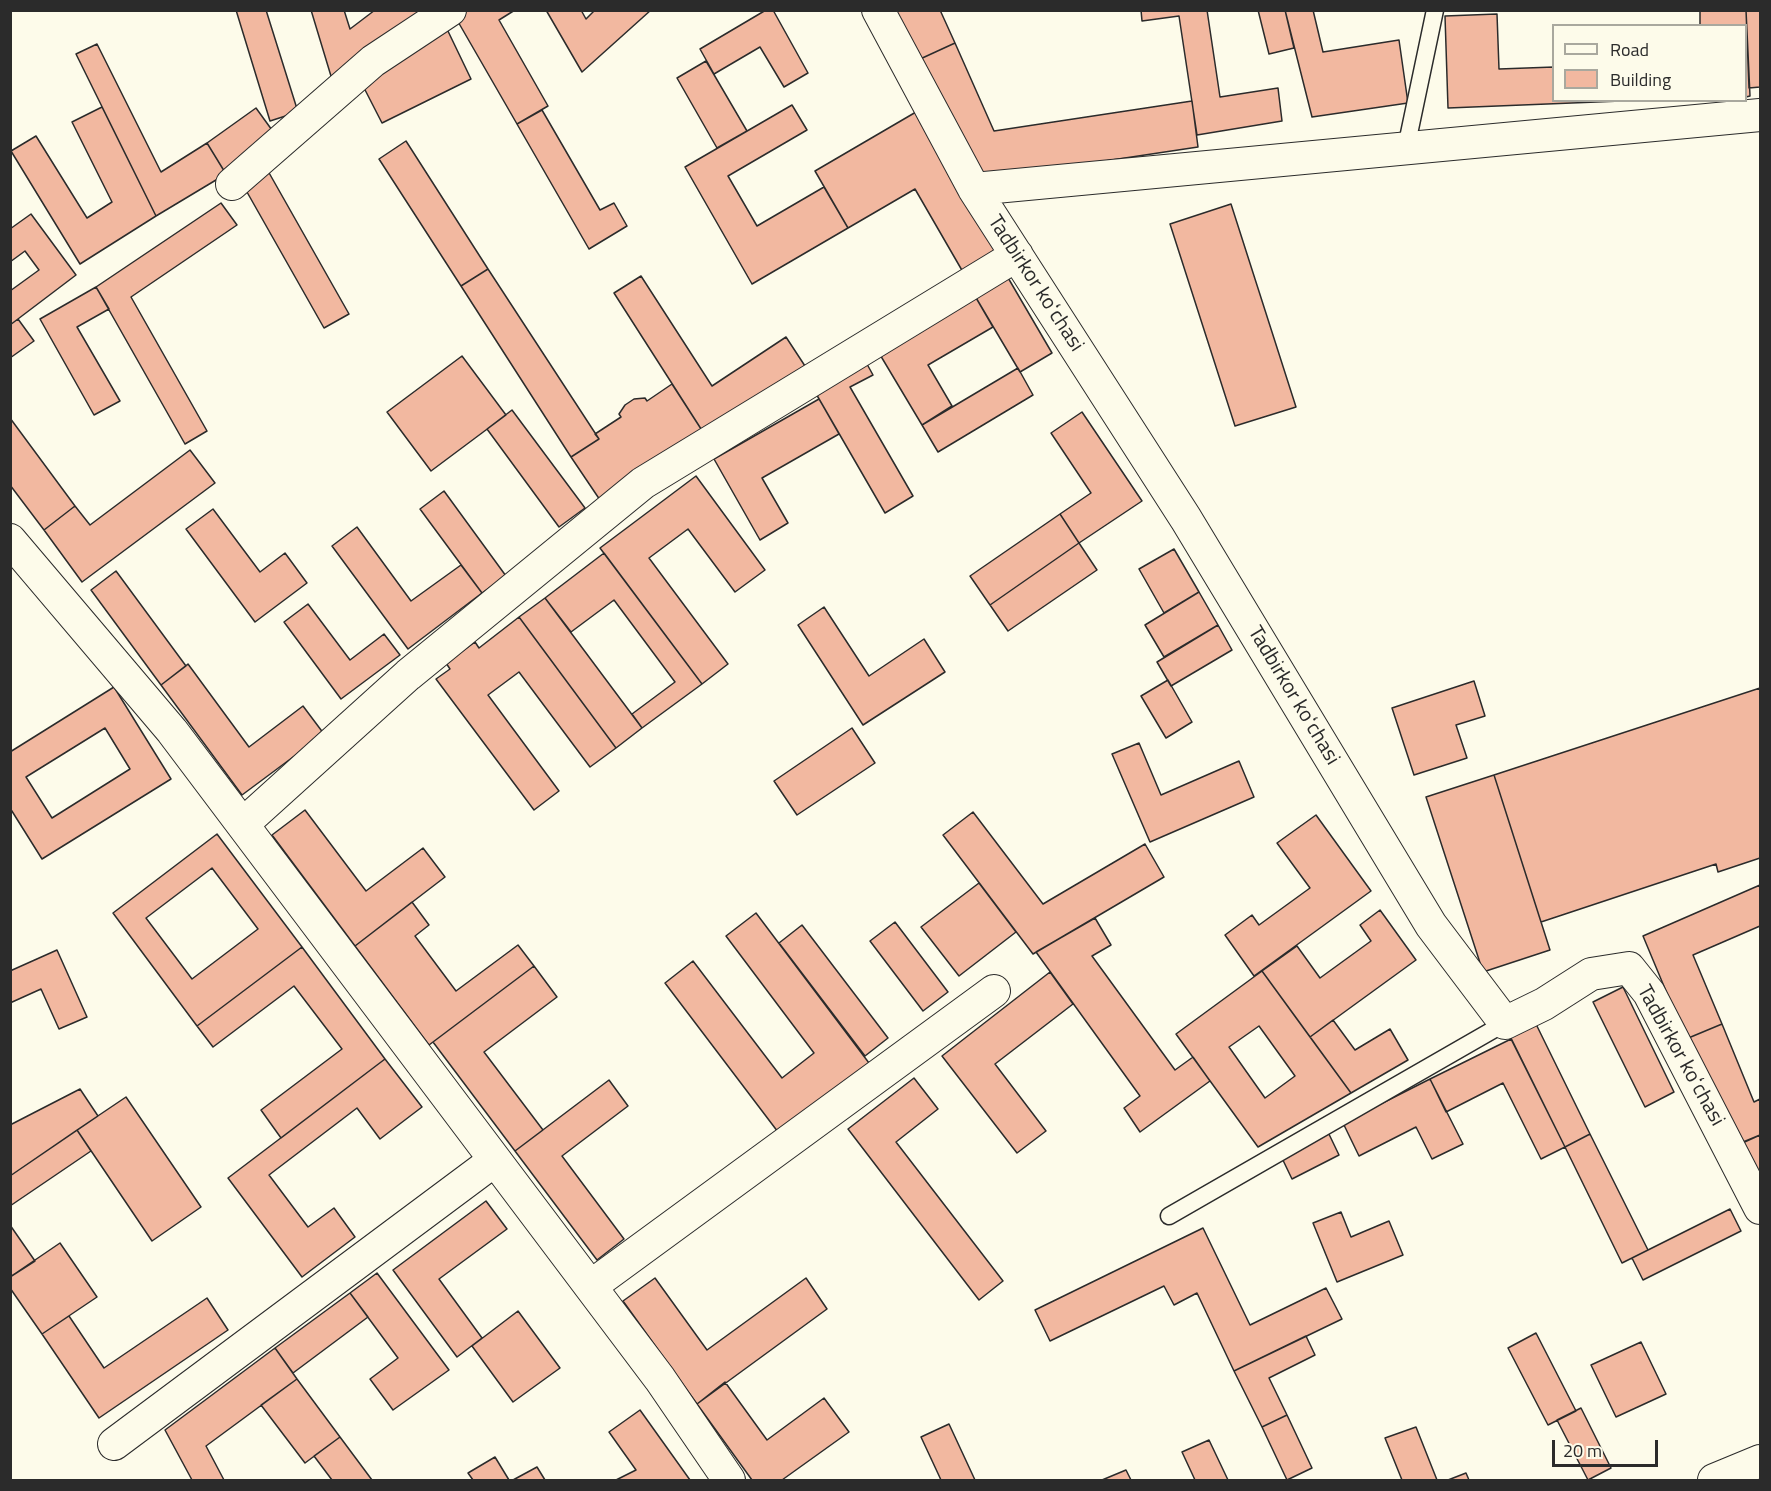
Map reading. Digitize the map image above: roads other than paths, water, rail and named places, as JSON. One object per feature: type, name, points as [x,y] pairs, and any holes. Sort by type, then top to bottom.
[{"type":"street","points":[[232,184],[373,61],[450,10]]},
{"type":"street","name":"Tadbirkor koʻchasi","points":[[878,10],[974,189],[1186,519],[1431,925],[1505,1023],[1544,1004],[1591,974],[1629,968],[1649,993],[1761,1208]]},
{"type":"street","points":[[974,189],[1761,115]]},
{"type":"street","points":[[243,824],[408,675],[643,483],[1017,255]]},
{"type":"street","points":[[10,540],[172,730],[591,1286],[660,1379],[729,1480]]},
{"type":"street","points":[[591,1286],[994,991]]},
{"type":"street","points":[[114,1444],[495,1160]]},
{"type":"street","points":[[1714,1480],[1761,1461]]},
{"type":"lane","points":[[1406,148],[1435,10]]},
{"type":"lane","points":[[1169,1216],[1505,1023]]}]
